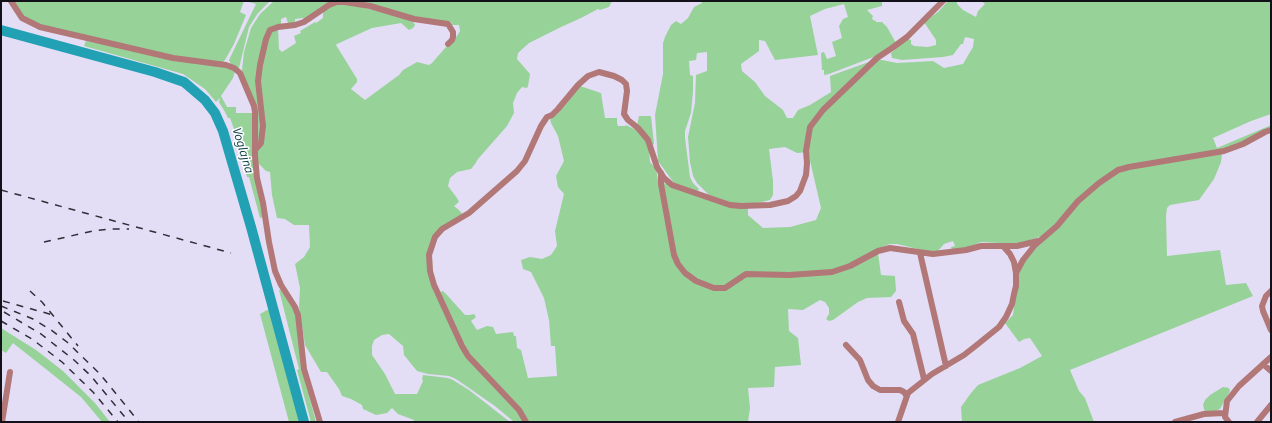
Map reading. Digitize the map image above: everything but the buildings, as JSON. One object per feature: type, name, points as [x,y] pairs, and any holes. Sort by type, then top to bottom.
[{"type":"street","points":[[11,1],[22,18],[40,27],[173,58],[226,65],[234,68],[240,73],[254,106],[256,121],[255,150],[257,178],[275,271],[298,315],[304,369],[320,422]]},
{"type":"street","points":[[526,422],[519,410],[468,356],[462,346],[430,271],[429,254],[436,237],[442,229],[469,213],[517,171],[525,161],[541,126],[547,117],[552,115],[588,76],[599,72],[614,76],[626,84],[627,91],[624,114],[648,140],[657,167],[664,178],[672,185],[730,205],[770,205],[788,201],[796,196],[800,191],[806,175],[806,151],[810,127],[823,110],[876,58],[907,37],[943,1]]},
{"type":"street","points":[[255,150],[261,143],[263,126],[258,81],[266,39],[270,30],[304,22],[329,5],[337,2],[345,2],[370,6],[414,19],[448,24],[453,32],[452,40],[448,44]]},
{"type":"street","points":[[1016,273],[1023,260],[1040,241],[1057,226],[1083,196],[1118,170],[1224,151],[1243,144],[1271,130]]},
{"type":"street","points":[[661,172],[661,184],[676,260],[684,273],[696,282],[714,288],[725,288],[742,275],[751,273],[789,275],[832,272],[850,266],[878,251],[890,248],[920,253],[944,254],[980,246],[1017,246],[1040,241]]},
{"type":"street","points":[[898,422],[904,408],[906,395],[924,380],[978,344],[999,327],[1006,317],[1012,304],[1016,286],[1016,273],[1014,262],[1004,246]]},
{"type":"street","points":[[920,253],[946,366]]},
{"type":"street","points":[[1271,291],[1266,296],[1262,306],[1271,329]]},
{"type":"street","points":[[899,302],[904,321],[912,334],[924,380]]},
{"type":"street","points":[[846,344],[860,360],[868,380],[873,386],[880,390],[900,390],[906,395]]},
{"type":"street","points":[[1229,422],[1224,413],[1226,401],[1232,393],[1271,357]]},
{"type":"street","points":[[1263,364],[1271,371]]},
{"type":"street","points":[[2,422],[10,372]]},
{"type":"street","points":[[1257,422],[1271,406]]},
{"type":"street","points":[[1175,422],[1204,414],[1224,413]]},
{"type":"green space","points":[[13,1],[244,1],[240,12],[246,15],[234,44],[222,63],[176,56],[48,29],[27,20]]},
{"type":"green space","points":[[245,1],[270,1],[258,13],[249,27],[239,68],[237,69],[231,65],[229,60],[256,4]]},
{"type":"green space","points":[[274,1],[337,1],[304,20],[303,18],[295,19],[295,24],[288,23],[286,17],[281,19],[281,24],[270,29],[258,65],[261,111],[260,143],[257,142],[257,120],[242,70],[244,52],[251,28],[260,14]]},
{"type":"green space","points":[[349,1],[612,1],[609,7],[600,10],[598,9],[529,43],[518,53],[517,59],[530,74],[528,86],[527,88],[522,87],[517,93],[513,103],[514,113],[507,126],[471,169],[457,172],[450,178],[448,186],[459,202],[454,206],[463,215],[456,219],[431,244],[434,293],[437,295],[460,346],[508,399],[525,422],[514,422],[495,406],[456,379],[449,376],[428,374],[417,371],[404,355],[403,346],[389,334],[382,335],[374,340],[372,355],[385,374],[395,394],[417,394],[423,381],[423,375],[448,378],[469,390],[510,422],[413,422],[414,420],[398,414],[392,408],[387,413],[376,415],[363,409],[362,405],[342,396],[327,372],[321,372],[305,345],[299,307],[300,288],[295,264],[304,257],[310,247],[309,225],[294,225],[285,219],[277,218],[272,195],[270,172],[266,171],[257,162],[256,154],[262,144],[260,91],[262,61],[271,31],[278,28],[279,49],[282,52],[296,43],[294,36],[301,33],[300,31],[323,18],[323,11],[329,7],[345,3],[412,20],[415,25],[409,30],[401,23],[372,28],[336,45],[357,79],[357,82],[351,89],[365,100],[399,75],[403,70],[417,62],[429,65],[432,63],[446,47],[453,42],[460,31],[459,25],[452,25],[451,22],[425,20]]},
{"type":"green space","points":[[701,1],[882,1],[882,6],[867,10],[873,16],[872,19],[877,22],[882,22],[887,27],[896,43],[876,56],[829,74],[824,75],[824,70],[822,70],[821,53],[824,52],[827,59],[836,56],[832,42],[842,38],[839,26],[843,19],[848,17],[844,4],[825,9],[810,16],[818,55],[775,60],[765,41],[759,40],[759,51],[741,64],[742,71],[755,82],[765,96],[783,110],[787,118],[793,118],[798,110],[810,105],[831,92],[830,76],[877,59],[897,63],[933,61],[944,68],[963,64],[973,47],[974,39],[965,37],[963,44],[961,44],[953,55],[902,60],[892,58],[891,53],[907,39],[911,40],[911,44],[914,46],[928,47],[936,45],[936,40],[924,22],[938,12],[948,1],[957,1],[957,4],[963,10],[976,17],[978,11],[985,4],[981,1],[1271,1],[1271,114],[1213,138],[1217,148],[1269,126],[1271,126],[1271,128],[1232,147],[1118,168],[1042,236],[1028,241],[1017,244],[981,242],[966,248],[952,250],[951,247],[955,246],[953,241],[944,244],[938,251],[926,251],[897,244],[890,244],[877,249],[849,265],[831,271],[791,274],[750,272],[724,287],[720,287],[697,280],[686,272],[676,255],[662,185],[664,183],[704,199],[748,208],[748,215],[763,228],[790,227],[816,220],[821,208],[808,152],[797,153],[785,147],[769,149],[773,181],[773,195],[770,200],[753,204],[732,203],[709,195],[697,183],[693,176],[690,162],[688,137],[695,103],[696,75],[707,71],[707,52],[697,53],[696,60],[689,61],[690,75],[693,76],[693,91],[691,113],[685,131],[685,138],[690,177],[699,189],[697,192],[674,183],[658,161],[655,115],[663,74],[663,43],[671,25],[676,21],[681,24],[688,18],[694,7],[702,3]]},
{"type":"green space","points":[[86,41],[221,66],[235,71],[233,78],[221,96],[227,107],[236,107],[236,113],[254,113],[255,143],[264,217],[260,218],[249,177],[247,177],[237,137],[230,118],[228,118],[219,102],[220,98],[216,102],[205,89],[183,74],[84,46]]},
{"type":"green space","points":[[580,86],[601,93],[605,118],[617,118],[618,126],[626,125],[634,129],[635,128],[646,140],[650,162],[656,169],[672,257],[676,265],[715,290],[746,275],[826,275],[878,253],[881,275],[895,276],[896,291],[891,297],[867,298],[858,302],[833,320],[829,321],[826,319],[829,314],[829,308],[825,302],[820,300],[803,310],[788,309],[789,331],[798,338],[801,365],[775,367],[774,387],[748,388],[750,408],[748,422],[528,422],[472,358],[464,346],[440,292],[443,291],[465,315],[474,314],[476,317],[471,321],[477,330],[487,326],[493,327],[496,334],[513,332],[514,336],[516,336],[517,348],[521,350],[528,378],[557,376],[555,346],[551,346],[549,320],[544,298],[531,272],[523,269],[521,260],[530,257],[542,259],[551,255],[557,246],[555,231],[564,194],[558,187],[556,176],[564,161],[558,136],[550,118],[556,115]]},
{"type":"green space","points":[[639,116],[651,116],[654,144],[652,145],[637,126]]},
{"type":"green space","points":[[1222,154],[1221,162],[1214,179],[1199,200],[1170,205],[1167,208],[1167,256],[1220,250],[1226,285],[1246,283],[1253,296],[1070,370],[1079,391],[1085,398],[1094,422],[962,422],[961,407],[978,385],[1020,368],[1042,356],[1030,338],[1019,342],[1005,323],[1013,315],[1019,271],[1026,259],[1085,197],[1115,174],[1125,170]]},
{"type":"green space","points":[[279,290],[281,290],[293,308],[296,317],[302,370],[316,422],[311,422],[297,370],[299,369]]},
{"type":"green space","points":[[269,309],[300,422],[289,422],[260,314]]},
{"type":"green space","points":[[1,328],[36,350],[63,371],[95,403],[110,422],[102,422],[81,397],[13,343],[6,353],[1,350]]},
{"type":"green space","points":[[1223,387],[1229,388],[1230,391],[1220,409],[1213,412],[1205,412],[1203,405],[1205,400]]},
{"type":"waterway","name":"Voglajna","points":[[1,30],[155,72],[184,82],[205,100],[215,113],[223,131],[251,227],[304,422]]},
{"type":"railway","points":[[1,190],[231,253]]},
{"type":"railway","points":[[44,242],[93,231],[129,229]]},
{"type":"railway","points":[[30,291],[42,302],[78,346]]},
{"type":"railway","points":[[3,301],[53,315]]},
{"type":"railway","points":[[1,306],[33,319],[67,342],[100,374],[139,422]]},
{"type":"railway","points":[[4,312],[41,334],[74,360],[91,376],[129,422]]},
{"type":"railway","points":[[1,321],[32,339],[62,362],[93,392],[118,422]]}]
